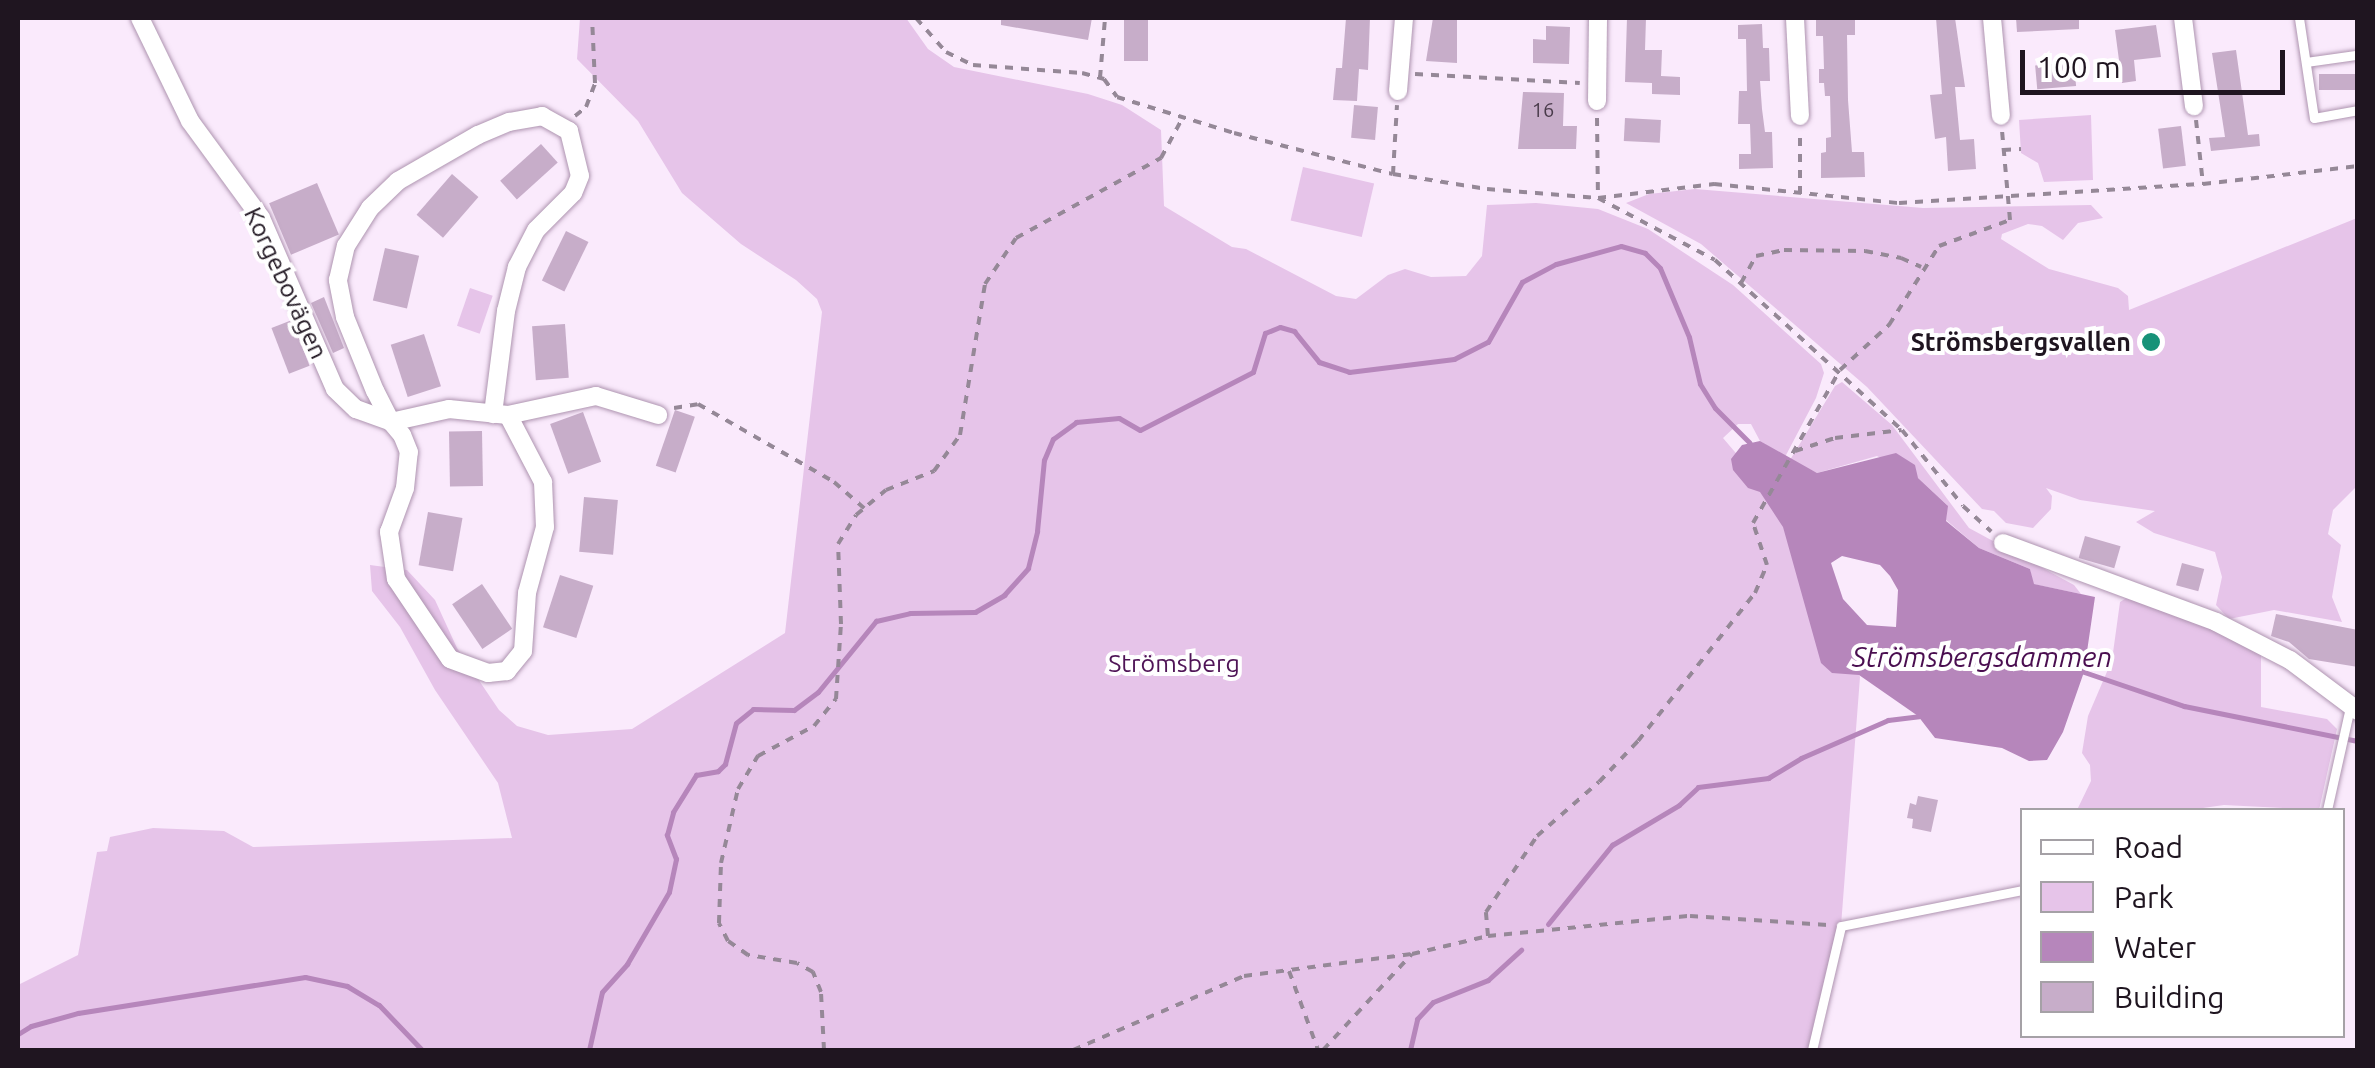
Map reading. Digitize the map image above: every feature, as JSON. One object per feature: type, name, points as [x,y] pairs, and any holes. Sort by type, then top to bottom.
[{"type":"street","name":"Korgebovägen","points":[[140,18],[190,121],[262,218],[335,389],[356,409],[391,422]]},
{"type":"street","points":[[1399,82],[1404,18]]},
{"type":"street","points":[[1597,93],[1598,18]]},
{"type":"street","points":[[1794,18],[1800,116]]},
{"type":"street","points":[[1992,18],[2001,116]]},
{"type":"street","points":[[2183,18],[2194,106]]},
{"type":"street","name":"Korgebovägen","points":[[501,415],[543,482],[544,527],[528,593],[524,651],[507,671],[488,673],[450,659],[396,579],[389,532],[405,488],[409,452],[391,422],[345,317],[338,280],[346,246],[370,208],[398,181],[478,135],[530,117],[555,120],[564,126]]},
{"type":"street","points":[[501,415],[506,311],[518,266],[536,230],[578,186],[578,159],[564,126]]},
{"type":"street","points":[[391,422],[449,409],[501,415],[596,396],[658,415]]},
{"type":"street","points":[[2003,542],[2216,622],[2290,660],[2354,709]]},
{"type":"lane","points":[[2299,18],[2314,118],[2358,110]]},
{"type":"lane","points":[[2306,62],[2356,55]]},
{"type":"lane","points":[[2327,808],[2345,731],[2354,709]]},
{"type":"lane","points":[[1812,1050],[1841,926],[2020,890]]},
{"type":"path","points":[[564,126],[586,107],[596,84],[592,18]]},
{"type":"path","points":[[916,18],[946,52],[973,65],[1100,78],[1118,98],[1182,117],[1393,174],[1487,189],[1598,198],[1714,184],[1899,203],[2202,184],[2358,166]]},
{"type":"path","points":[[1100,78],[1105,18]]},
{"type":"path","points":[[1393,174],[1399,82],[1597,93],[1598,198]]},
{"type":"path","points":[[2194,106],[2202,184]]},
{"type":"path","points":[[1800,116],[1800,194]]},
{"type":"path","points":[[1488,936],[1486,912],[1537,836],[1599,782],[1638,741],[1755,593],[1768,566],[1753,523],[1840,370],[1889,325],[1939,246],[2010,220],[2001,116]]},
{"type":"path","points":[[824,1050],[820,992],[813,972],[797,963],[748,955],[728,941],[719,923],[721,863],[738,789],[758,756],[814,726],[836,699],[840,670],[838,544],[864,508],[886,490],[934,471],[960,435],[986,284],[1016,238],[1161,158],[1182,117]]},
{"type":"path","points":[[2003,150],[2021,149]]},
{"type":"path","points":[[1598,198],[1716,260],[1902,430],[1963,506],[2003,542]]},
{"type":"path","points":[[1741,283],[1756,256],[1784,250],[1865,250],[1901,258],[1922,268]]},
{"type":"path","points":[[658,415],[668,409],[698,404],[834,482],[864,508]]},
{"type":"path","points":[[1791,453],[1835,438],[1902,430]]},
{"type":"path","points":[[1073,1050],[1244,976],[1412,954],[1488,936],[1690,916],[1841,926]]},
{"type":"path","points":[[1289,971],[1321,1050],[1412,954]]},
{"type":"green space","name":"Strömsberg","points":[[580,18],[906,18],[928,49],[954,67],[1088,94],[1122,105],[1161,130],[1164,206],[1232,247],[1246,249],[1336,296],[1356,299],[1388,275],[1405,269],[1431,277],[1466,276],[1482,256],[1487,205],[1536,203],[1598,209],[1648,229],[1733,285],[1821,364],[1824,373],[1816,398],[1785,457],[1760,441],[1751,424],[1738,424],[1723,438],[1793,520],[1860,677],[1841,926],[1808,1050],[18,1050],[18,985],[78,955],[97,852],[107,851],[110,837],[153,828],[224,831],[253,847],[512,838],[498,783],[435,690],[400,627],[372,591],[370,565],[407,570],[435,600],[457,648],[499,710],[517,726],[548,735],[632,729],[785,633],[822,312],[817,299],[796,280],[741,244],[682,193],[638,121],[577,59]]},
{"type":"green space","points":[[2091,115],[2093,180],[2044,182],[2038,163],[2021,153],[2019,120]]},
{"type":"green space","points":[[1303,167],[1374,183],[1362,237],[1291,221]]},
{"type":"green space","points":[[1695,189],[1923,208],[2091,205],[2103,218],[2078,223],[2063,240],[2042,226],[2028,224],[2002,234],[2001,239],[2049,269],[2118,288],[2128,296],[2129,310],[2357,218],[2357,486],[2333,510],[2328,534],[2341,545],[2332,597],[2342,622],[2274,610],[2229,619],[2216,605],[2222,577],[2215,552],[2154,533],[2136,522],[2155,511],[2080,500],[2046,488],[2052,496],[2051,509],[2033,528],[2006,523],[1994,511],[1982,509],[1867,387],[1701,244],[1626,203],[1649,194]]},
{"type":"green space","points":[[470,288],[493,296],[480,334],[457,326]]},
{"type":"green space","points":[[1842,382],[1892,425],[1969,528],[2074,585],[2081,594],[2033,584],[2030,569],[1979,548],[1946,520],[1947,505],[1918,478],[1877,456],[1817,473],[1790,460],[1835,386]]},
{"type":"green space","points":[[2128,597],[2218,628],[2261,654],[2261,707],[2327,719],[2337,729],[2319,808],[2078,808],[2091,781],[2090,765],[2082,753],[2088,716],[2112,660],[2120,602]]},
{"type":"water","name":"Strömsbergsdammen","points":[[1760,441],[1817,473],[1896,453],[1915,465],[1918,478],[1948,506],[1946,521],[1979,548],[2030,569],[2034,584],[2095,597],[2084,672],[2063,732],[2047,760],[2029,761],[2002,748],[1935,738],[1918,716],[1859,675],[1832,673],[1821,663],[1783,527],[1760,492],[1748,488],[1733,470],[1731,459],[1742,445]],"holes":[[[1842,556],[1880,565],[1898,590],[1896,627],[1867,625],[1843,599],[1831,563]]]},
{"type":"building","points":[[1001,18],[1092,18],[1088,40],[1001,25]]},
{"type":"building","points":[[1124,18],[1148,18],[1148,61],[1124,61]]},
{"type":"building","points":[[1346,18],[1370,18],[1368,70],[1359,69],[1357,101],[1333,100],[1336,68],[1342,68]]},
{"type":"building","points":[[1433,18],[1457,18],[1457,63],[1426,61]]},
{"type":"building","points":[[1627,18],[1646,18],[1645,50],[1662,50],[1661,76],[1680,77],[1680,95],[1652,94],[1652,83],[1625,82]]},
{"type":"building","points":[[1816,18],[1855,18],[1855,35],[1847,35],[1848,100],[1852,152],[1864,152],[1865,177],[1821,178],[1821,153],[1826,152],[1826,138],[1831,137],[1830,96],[1825,96],[1824,83],[1819,83],[1819,69],[1824,69],[1823,36],[1816,36]]},
{"type":"building","points":[[1936,18],[1955,18],[1965,87],[1955,87],[1960,140],[1974,139],[1976,169],[1948,171],[1946,137],[1935,139],[1930,95],[1942,94]]},
{"type":"building","points":[[2016,18],[2079,18],[2079,29],[2017,32]]},
{"type":"building","points":[[1762,24],[1763,48],[1769,48],[1770,81],[1760,81],[1762,109],[1765,132],[1772,132],[1773,168],[1739,169],[1739,154],[1751,154],[1750,124],[1738,124],[1739,91],[1747,91],[1746,39],[1738,39],[1738,25]]},
{"type":"building","points":[[2156,25],[2161,57],[2134,60],[2136,81],[2122,83],[2115,30]]},
{"type":"building","points":[[1546,26],[1570,27],[1569,64],[1533,63],[1533,39],[1546,40]]},
{"type":"building","points":[[2236,50],[2248,135],[2259,134],[2260,146],[2211,151],[2209,138],[2225,137],[2212,53]]},
{"type":"building","points":[[2074,62],[2076,86],[2037,89],[2035,65]]},
{"type":"building","points":[[2319,74],[2358,74],[2358,90],[2319,90]]},
{"type":"building","points":[[1523,92],[1564,93],[1563,126],[1577,126],[1576,149],[1518,149]]},
{"type":"building","points":[[1354,105],[1378,107],[1375,140],[1351,138]]},
{"type":"building","points":[[1625,118],[1661,120],[1660,143],[1624,141]]},
{"type":"building","points":[[2181,126],[2186,166],[2163,169],[2158,129]]},
{"type":"building","points":[[541,144],[558,163],[517,199],[500,181]]},
{"type":"building","points":[[452,174],[478,197],[443,238],[417,215]]},
{"type":"building","points":[[317,183],[339,235],[291,255],[269,203]]},
{"type":"building","points":[[566,231],[588,242],[564,291],[542,280]]},
{"type":"building","points":[[385,248],[419,256],[407,308],[373,301]]},
{"type":"building","points":[[324,297],[344,348],[333,353],[311,303]]},
{"type":"building","points":[[292,320],[310,366],[289,374],[271,328]]},
{"type":"building","points":[[565,324],[569,378],[536,380],[532,326]]},
{"type":"building","points":[[424,334],[441,386],[408,397],[391,345]]},
{"type":"building","points":[[675,410],[695,417],[676,473],[656,466]]},
{"type":"building","points":[[583,412],[601,462],[568,474],[550,424]]},
{"type":"building","points":[[482,431],[483,486],[450,487],[449,432]]},
{"type":"building","points":[[584,497],[618,500],[613,555],[579,552]]},
{"type":"building","points":[[428,512],[462,518],[453,571],[419,565]]},
{"type":"building","points":[[2085,536],[2121,546],[2114,568],[2079,558]]},
{"type":"building","points":[[2182,563],[2204,569],[2198,591],[2176,585]]},
{"type":"building","points":[[560,575],[593,586],[576,638],[543,627]]},
{"type":"building","points":[[482,584],[512,629],[482,649],[452,604]]},
{"type":"building","points":[[2276,614],[2358,630],[2358,667],[2309,659],[2289,642],[2271,636]]},
{"type":"building","points":[[1918,796],[1938,800],[1931,832],[1912,828],[1913,819],[1907,818],[1910,803],[1916,805]]},
{"type":"waterway","points":[[589,1050],[602,992],[627,964],[669,892],[676,859],[667,835],[673,812],[696,775],[718,771],[725,764],[736,723],[753,709],[794,710],[818,692],[876,621],[910,613],[975,612],[1004,595],[1028,568],[1037,531],[1044,460],[1053,439],[1076,422],[1119,418],[1140,430],[1253,372],[1265,333],[1280,327],[1294,331],[1319,362],[1349,372],[1454,359],[1488,342],[1522,282],[1556,264],[1621,246],[1645,253],[1660,268],[1689,337],[1700,384],[1715,408],[1750,443]]},
{"type":"waterway","points":[[2084,672],[2184,706],[2358,741]]},
{"type":"waterway","points":[[1548,924],[1612,845],[1679,805],[1698,787],[1768,778],[1801,758],[1888,720],[1919,716]]},
{"type":"waterway","points":[[1410,1050],[1417,1019],[1433,1002],[1488,980],[1521,950]]},
{"type":"waterway","points":[[18,1034],[31,1026],[78,1013],[305,977],[347,986],[379,1005],[422,1050]]},
{"type":"place","name":"Strömsbergsvallen","points":[[2151,342]]}]
